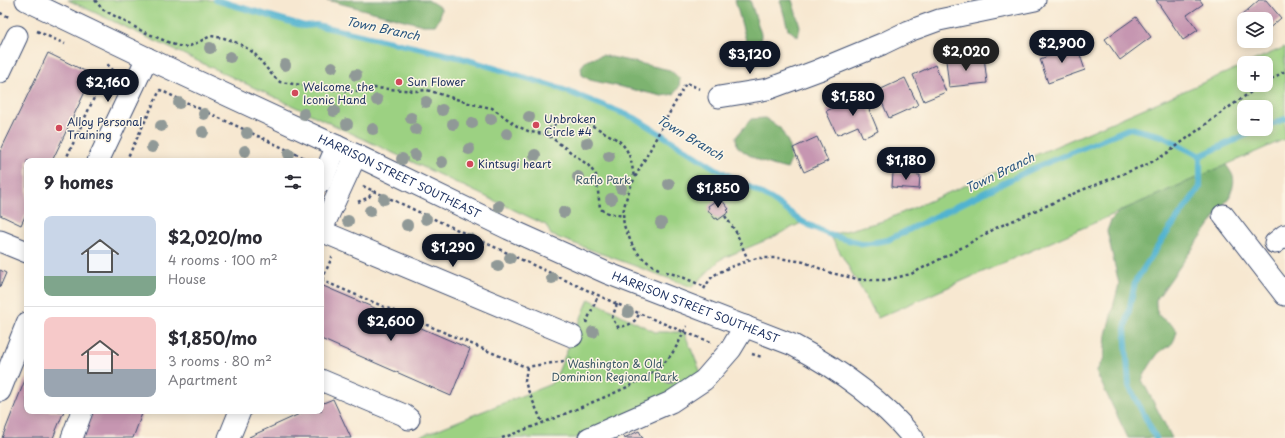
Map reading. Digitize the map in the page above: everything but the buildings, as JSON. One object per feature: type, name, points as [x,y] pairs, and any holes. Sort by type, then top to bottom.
[{"type":"street","name":"HARRISON STREET SOUTHEAST","points":[[26,0],[502,225],[607,273],[793,345],[821,360],[865,391],[913,438]]},
{"type":"street","points":[[719,97],[768,89],[819,70],[909,31],[939,20],[1035,0]]},
{"type":"street","points":[[0,72],[22,29]]},
{"type":"street","points":[[99,158],[147,58]]},
{"type":"street","points":[[324,175],[337,146]]},
{"type":"street","points":[[324,224],[356,155]]},
{"type":"street","points":[[1223,215],[1285,295]]},
{"type":"street","points":[[324,232],[576,340]]},
{"type":"street","points":[[0,241],[24,251]]},
{"type":"street","points":[[589,438],[671,402],[704,380],[730,349],[745,326]]},
{"type":"street","points":[[0,392],[24,331]]},
{"type":"street","points":[[324,381],[404,415],[408,419]]},
{"type":"street","points":[[72,438],[81,414]]},
{"type":"street","points":[[229,438],[239,414]]},
{"type":"path","points":[[95,0],[102,9],[177,46],[188,47],[211,36],[224,38],[240,44],[254,53],[272,76],[280,82],[329,89],[358,91],[374,88],[417,91],[427,90],[472,104],[492,108],[517,126],[530,132],[545,134],[588,165],[596,175],[600,208],[604,212],[624,216]]},
{"type":"path","points":[[0,14],[22,29],[71,47]]},
{"type":"path","points":[[66,158],[105,74],[112,69],[100,60]]},
{"type":"path","points":[[1273,78],[1285,71]]},
{"type":"path","points":[[705,286],[680,276],[662,271],[649,264],[637,254],[630,242],[624,225],[624,216],[626,202],[634,178],[686,83],[719,97]]},
{"type":"path","points":[[127,158],[160,90],[302,157]]},
{"type":"path","points":[[502,438],[543,424],[609,396],[635,383],[658,368],[673,352],[705,286],[716,274],[748,260],[757,258],[778,258],[804,262],[831,273],[862,280],[886,280],[911,274],[932,265],[996,228],[1082,190],[1148,164],[1166,154],[1224,110],[1251,92]]},
{"type":"path","points":[[545,134],[555,124],[567,119],[576,119],[623,144],[632,161],[634,178]]},
{"type":"path","points":[[725,216],[736,232],[748,260]]},
{"type":"path","points":[[324,281],[527,367],[570,360],[576,340],[598,296]]},
{"type":"path","points":[[617,304],[612,318],[618,327],[627,326],[636,320],[639,314]]},
{"type":"path","points":[[527,367],[525,381],[543,424]]},
{"type":"green space","name":"Raflo Park","points":[[68,0],[216,0],[304,26],[316,25],[462,58],[556,87],[635,118],[715,168],[761,193],[803,222],[771,238],[721,259],[692,287],[551,235],[546,225]]},
{"type":"green space","points":[[327,0],[428,0],[441,8],[440,17],[435,25],[423,25]]},
{"type":"green space","points":[[735,0],[750,0],[761,34],[760,54],[749,51]]},
{"type":"green space","points":[[780,0],[792,0],[800,26],[798,37],[788,29]]},
{"type":"green space","points":[[1285,47],[1285,139],[878,318],[830,235],[883,221],[1237,68],[1237,92],[1273,92],[1273,56],[1264,56]]},
{"type":"green space","points":[[602,55],[670,70],[680,79],[679,87],[674,94],[662,96],[590,80],[582,75],[581,67],[586,61]]},
{"type":"green space","points":[[765,118],[780,128],[788,142],[791,160],[787,169],[760,161],[737,146],[736,137],[751,119]]},
{"type":"green space","points":[[1226,165],[1232,173],[1234,180],[1230,196],[1156,300],[1156,308],[1160,316],[1170,323],[1177,331],[1173,342],[1157,355],[1142,380],[1172,438],[1128,438],[1096,372],[1104,358],[1106,335],[1119,284],[1107,231],[1111,220],[1120,211]]},
{"type":"green space","name":"Washington & Old Dominion Regional Park","points":[[589,299],[655,332],[684,332],[704,380],[589,438],[416,438],[551,384],[558,372]]},
{"type":"waterway","name":"Town Branch","points":[[216,0],[304,26],[316,25],[462,58],[556,87],[635,118],[715,168],[771,199],[803,222],[830,235],[864,244],[888,240],[1032,169],[1130,128],[1162,136],[1200,156],[1244,136]]},
{"type":"waterway","name":"Town Branch","points":[[1273,123],[1285,119]]},
{"type":"waterway","points":[[1156,438],[1129,386],[1125,329],[1135,282],[1162,240],[1200,187],[1200,156]]},
{"type":"place","name":"Sun Flower","points":[[399,82]]},
{"type":"place","name":"Welcome, the Iconic Hand","points":[[295,93]]},
{"type":"place","name":"Unbroken Circle #4","points":[[536,125]]},
{"type":"place","name":"Alloy Personal Training","points":[[59,128]]},
{"type":"place","name":"Kintsugi heart","points":[[470,164]]}]
